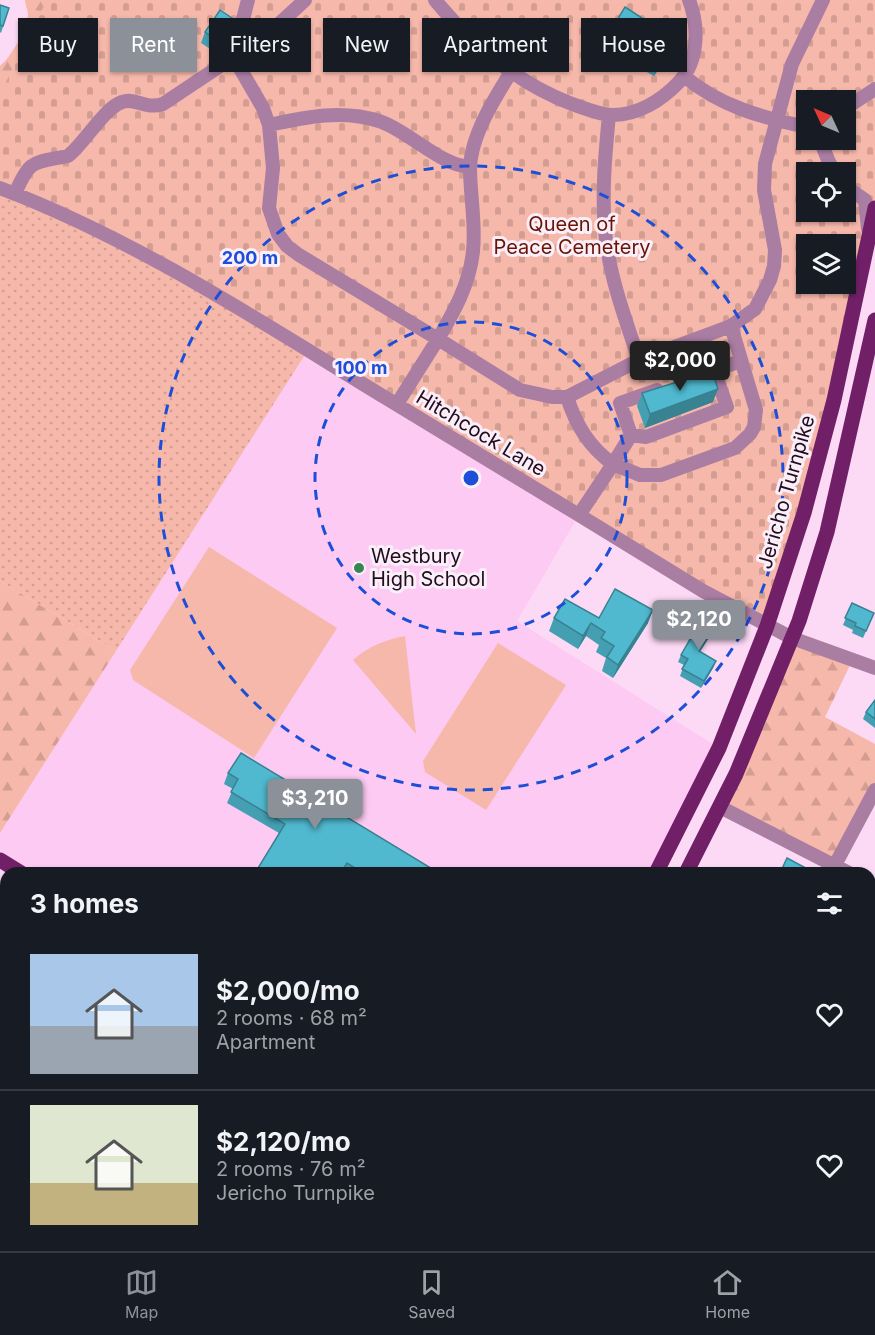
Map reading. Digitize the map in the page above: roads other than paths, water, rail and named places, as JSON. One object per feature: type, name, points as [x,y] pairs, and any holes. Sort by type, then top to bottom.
[{"type":"main road","name":"Jericho Turnpike","points":[[689,867],[736,774],[780,632],[804,513],[834,400],[875,208]]},
{"type":"main road","name":"Jericho Turnpike","points":[[659,867],[780,632],[827,532],[875,320]]},
{"type":"street","points":[[244,18],[248,0]]},
{"type":"street","points":[[285,18],[305,0]]},
{"type":"street","points":[[435,0],[450,18]]},
{"type":"street","points":[[397,404],[457,306],[468,278],[473,250],[470,166],[484,118],[511,72],[559,99],[587,110],[609,115],[639,110],[657,101],[684,76],[695,48],[696,30],[689,0]]},
{"type":"street","points":[[242,72],[263,108],[269,125],[273,168],[269,208],[275,228],[287,246],[298,255],[520,390],[552,397],[567,397],[639,360],[731,326],[755,309],[767,288],[774,266],[775,250],[763,178],[792,64],[823,0]]},
{"type":"street","points":[[15,194],[22,177],[31,166],[44,159],[69,156],[117,105],[129,101],[147,107],[163,105],[213,72]]},
{"type":"street","points":[[684,76],[710,95],[732,106],[776,121],[796,125]]},
{"type":"street","points":[[856,101],[875,88]]},
{"type":"street","points":[[269,125],[316,115],[339,114],[364,117],[381,121],[401,130],[461,167],[470,166]]},
{"type":"street","points":[[609,115],[604,162],[606,240],[617,295],[639,360]]},
{"type":"street","name":"Hitchcock Lane","points":[[0,188],[71,217],[188,278],[703,591],[780,632],[875,668]]},
{"type":"street","points":[[856,194],[865,200],[868,239]]},
{"type":"street","points":[[567,397],[579,428],[600,455],[613,465],[640,475],[661,475],[735,448],[742,444],[754,427],[756,410],[731,326]]},
{"type":"street","points":[[579,515],[631,435],[620,403],[741,361]]},
{"type":"street","points":[[631,435],[646,437],[727,407],[714,370]]},
{"type":"street","points":[[693,609],[703,591]]},
{"type":"street","points":[[720,807],[835,866],[875,790]]},
{"type":"place","name":"Westbury High School","points":[[359,568]]},
{"type":"park label","name":"Queen of Peace Cemetery","points":[[572,236]]}]
